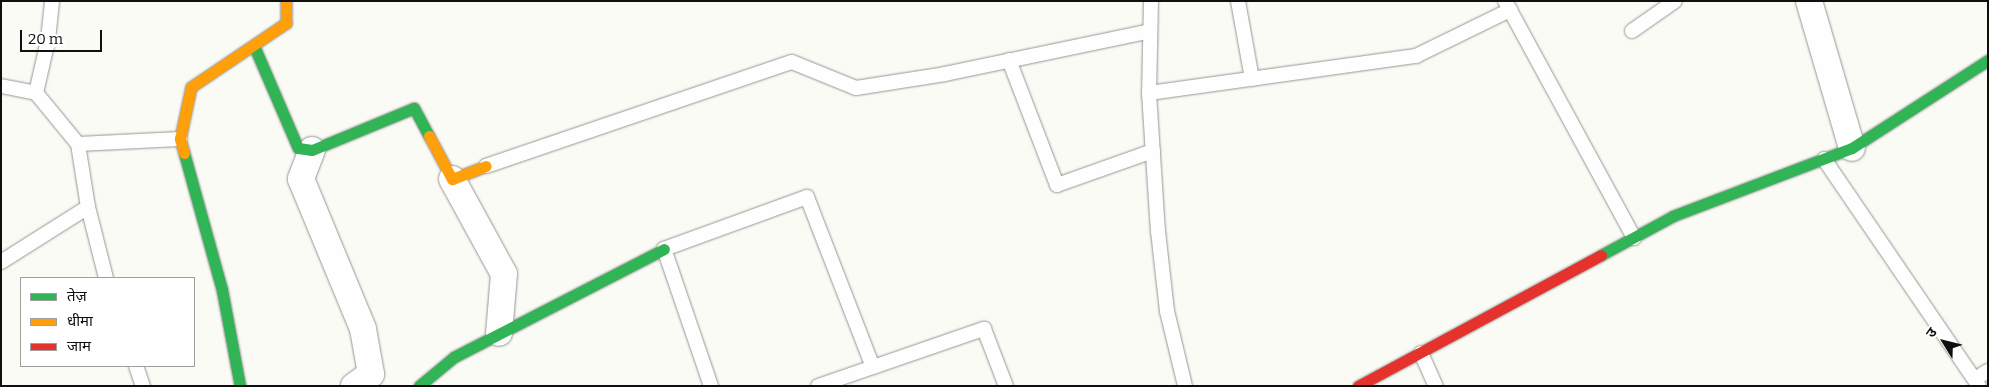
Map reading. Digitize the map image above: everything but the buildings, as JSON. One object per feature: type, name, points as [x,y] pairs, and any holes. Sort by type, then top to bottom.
[{"type":"street","points":[[240,386],[222,290],[180,139],[191,87],[254,46],[286,22],[286,1]]},
{"type":"street","points":[[1814,3],[1852,148]]},
{"type":"street","points":[[254,46],[294,143],[298,148],[312,150],[414,108],[504,274],[499,333]]},
{"type":"street","points":[[1358,386],[1673,216],[1852,148],[1988,60]]},
{"type":"street","points":[[312,150],[301,179],[363,329],[371,374],[354,386]]},
{"type":"street","points":[[452,180],[486,166]]},
{"type":"street","points":[[419,386],[454,356],[664,249]]},
{"type":"lane","points":[[36,93],[48,40],[52,1]]},
{"type":"lane","points":[[1151,1],[1150,93],[1153,151],[1167,311],[1185,386]]},
{"type":"lane","points":[[1238,1],[1252,78]]},
{"type":"lane","points":[[1632,31],[1675,1]]},
{"type":"lane","points":[[1150,93],[1416,56],[1508,5],[1634,238]]},
{"type":"lane","points":[[486,166],[792,62],[856,88],[1009,60],[1150,31]]},
{"type":"lane","points":[[1009,60],[1057,185],[1153,151]]},
{"type":"lane","points":[[1,86],[36,93],[78,144],[88,207],[106,277]]},
{"type":"lane","points":[[78,144],[180,139]]},
{"type":"lane","points":[[1824,159],[1977,382],[1988,372]]},
{"type":"lane","points":[[711,386],[664,249],[807,197],[873,367]]},
{"type":"lane","points":[[1,262],[88,207]]},
{"type":"lane","points":[[818,386],[984,329],[1006,386]]},
{"type":"lane","points":[[1421,353],[1436,386]]},
{"type":"lane","points":[[136,367],[143,386]]},
{"type":"traffic: fast","points":[[254,46],[298,148],[312,150],[414,108],[429,136]]},
{"type":"traffic: fast","points":[[1601,255],[1673,216],[1852,148],[1988,60]]},
{"type":"traffic: fast","points":[[184,153],[222,290],[240,386]]},
{"type":"traffic: fast","points":[[419,386],[454,357],[664,249]]},
{"type":"traffic: slow","points":[[184,153],[180,139],[191,87],[286,23],[286,1]]},
{"type":"traffic: slow","points":[[429,136],[452,179],[486,166]]},
{"type":"traffic: jam","points":[[1358,386],[1601,255]]}]
